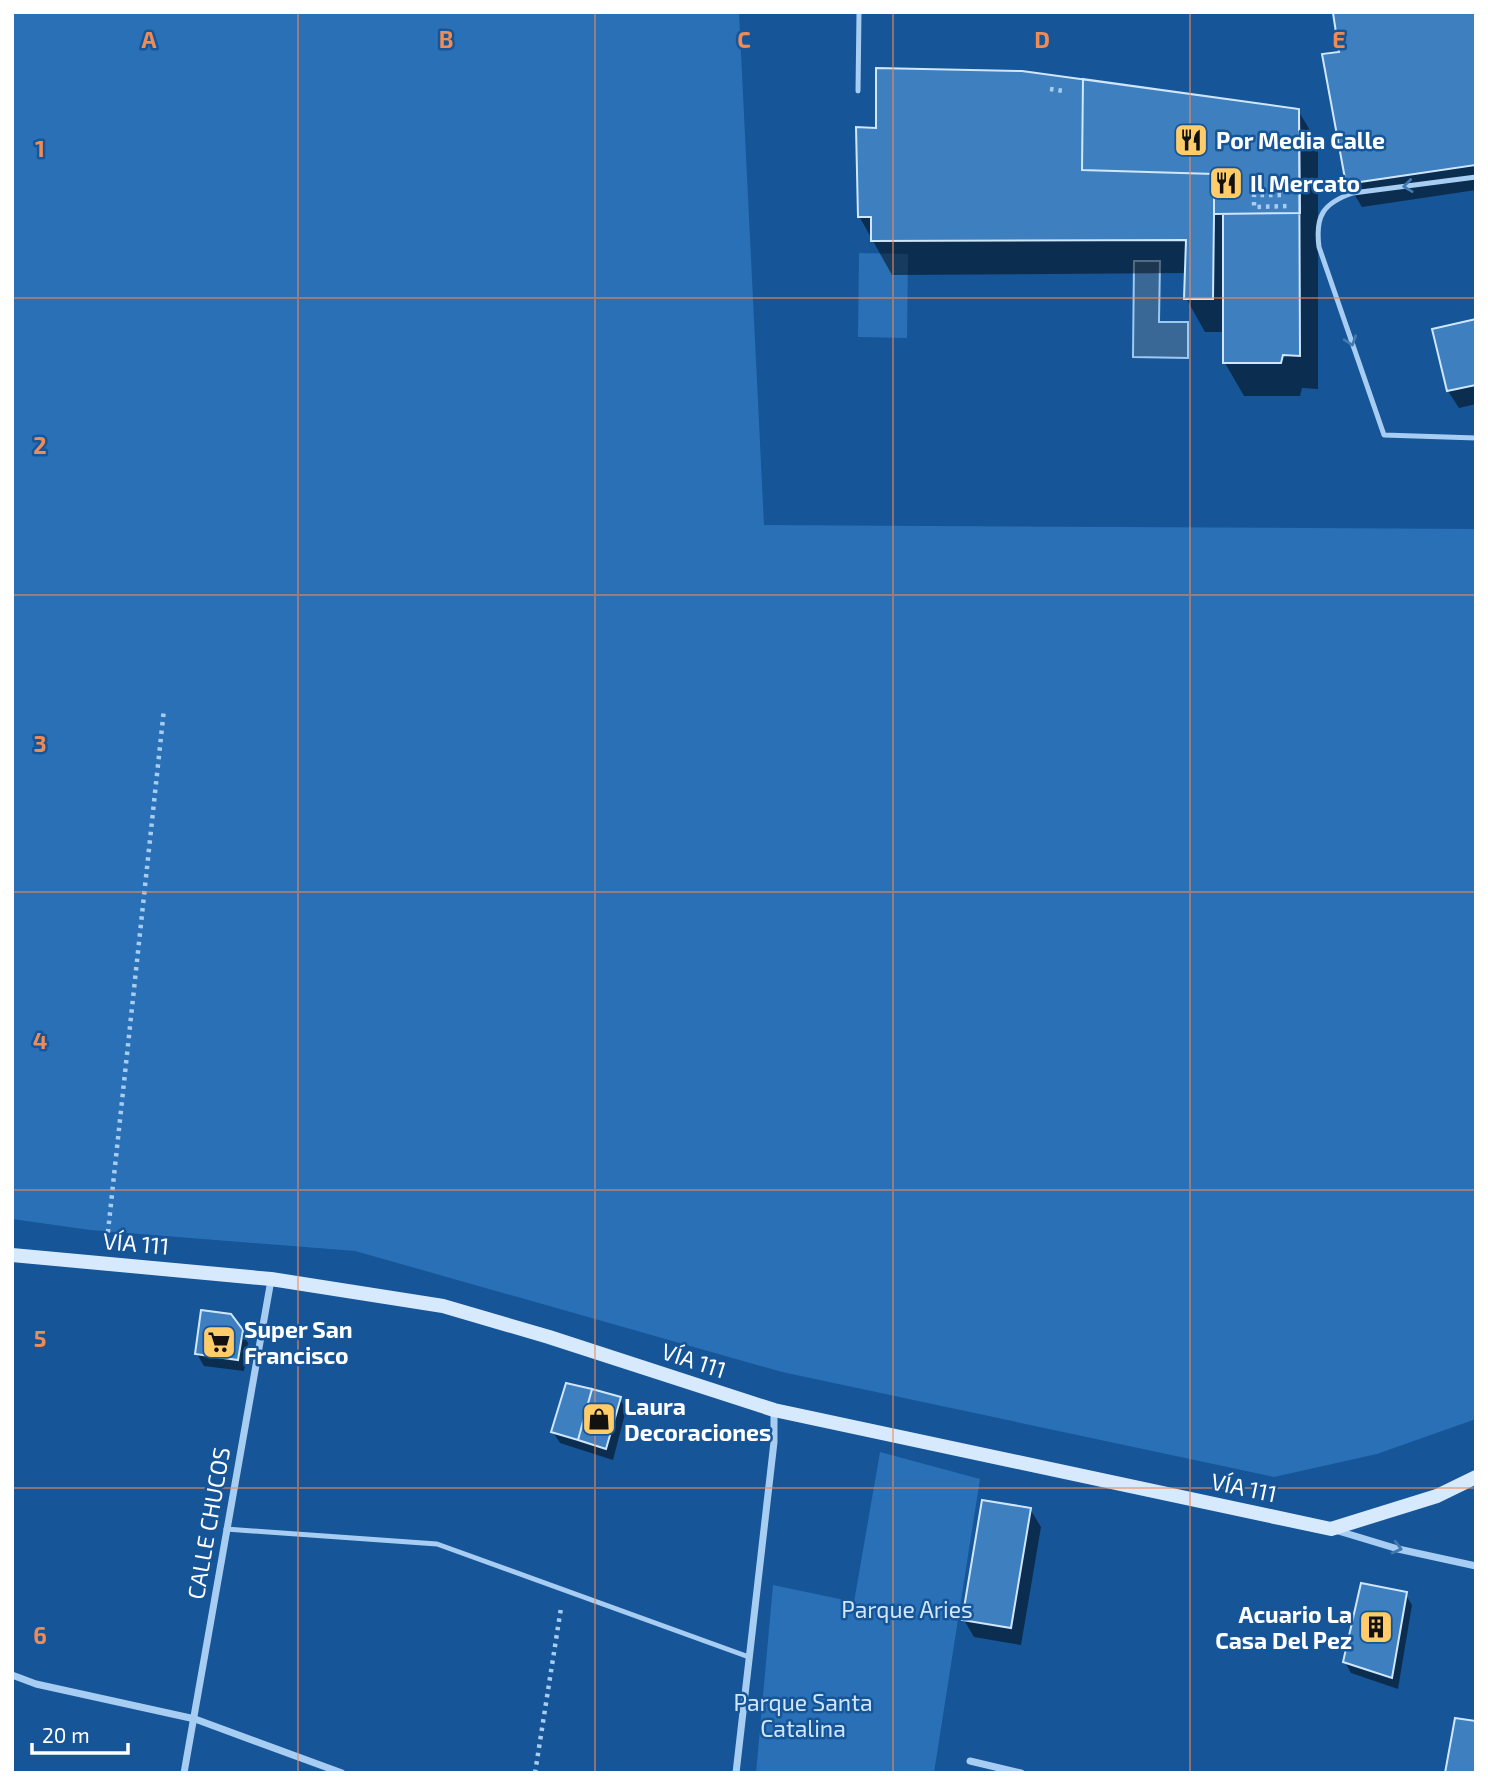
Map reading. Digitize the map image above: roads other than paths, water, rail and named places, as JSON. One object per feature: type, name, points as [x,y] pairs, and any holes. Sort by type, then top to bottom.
[{"type":"main road","name":"VÍA 111","points":[[12,1255],[271,1279],[443,1306],[549,1337],[774,1410],[1331,1529],[1437,1496],[1476,1477]]},
{"type":"street","name":"CALLE CHUCOS","points":[[184,1773],[271,1279]]},
{"type":"street","points":[[736,1773],[774,1441],[774,1410]]},
{"type":"street","points":[[1331,1529],[1398,1549],[1476,1566]]},
{"type":"street","points":[[12,1675],[36,1685],[195,1718],[342,1773]]},
{"type":"street","points":[[970,1761],[1021,1773]]},
{"type":"lane","points":[[858,91],[859,12]]},
{"type":"lane","points":[[1476,177],[1353,193],[1335,199],[1323,212],[1316,229],[1319,247],[1384,435],[1476,438]]},
{"type":"lane","points":[[226,1529],[437,1544],[749,1657]]},
{"type":"place","name":"Por Media Calle","points":[[1191,140]]},
{"type":"place","name":"Il Mercato","points":[[1226,183]]},
{"type":"place","name":"Super San Francisco","points":[[219,1342]]},
{"type":"place","name":"Laura Decoraciones","points":[[599,1419]]},
{"type":"place","name":"Acuario La Casa Del Pez","points":[[1376,1627]]},
{"type":"park label","name":"Parque Aries","points":[[907,1609]]},
{"type":"park label","name":"Parque Santa Catalina","points":[[803,1715]]}]
